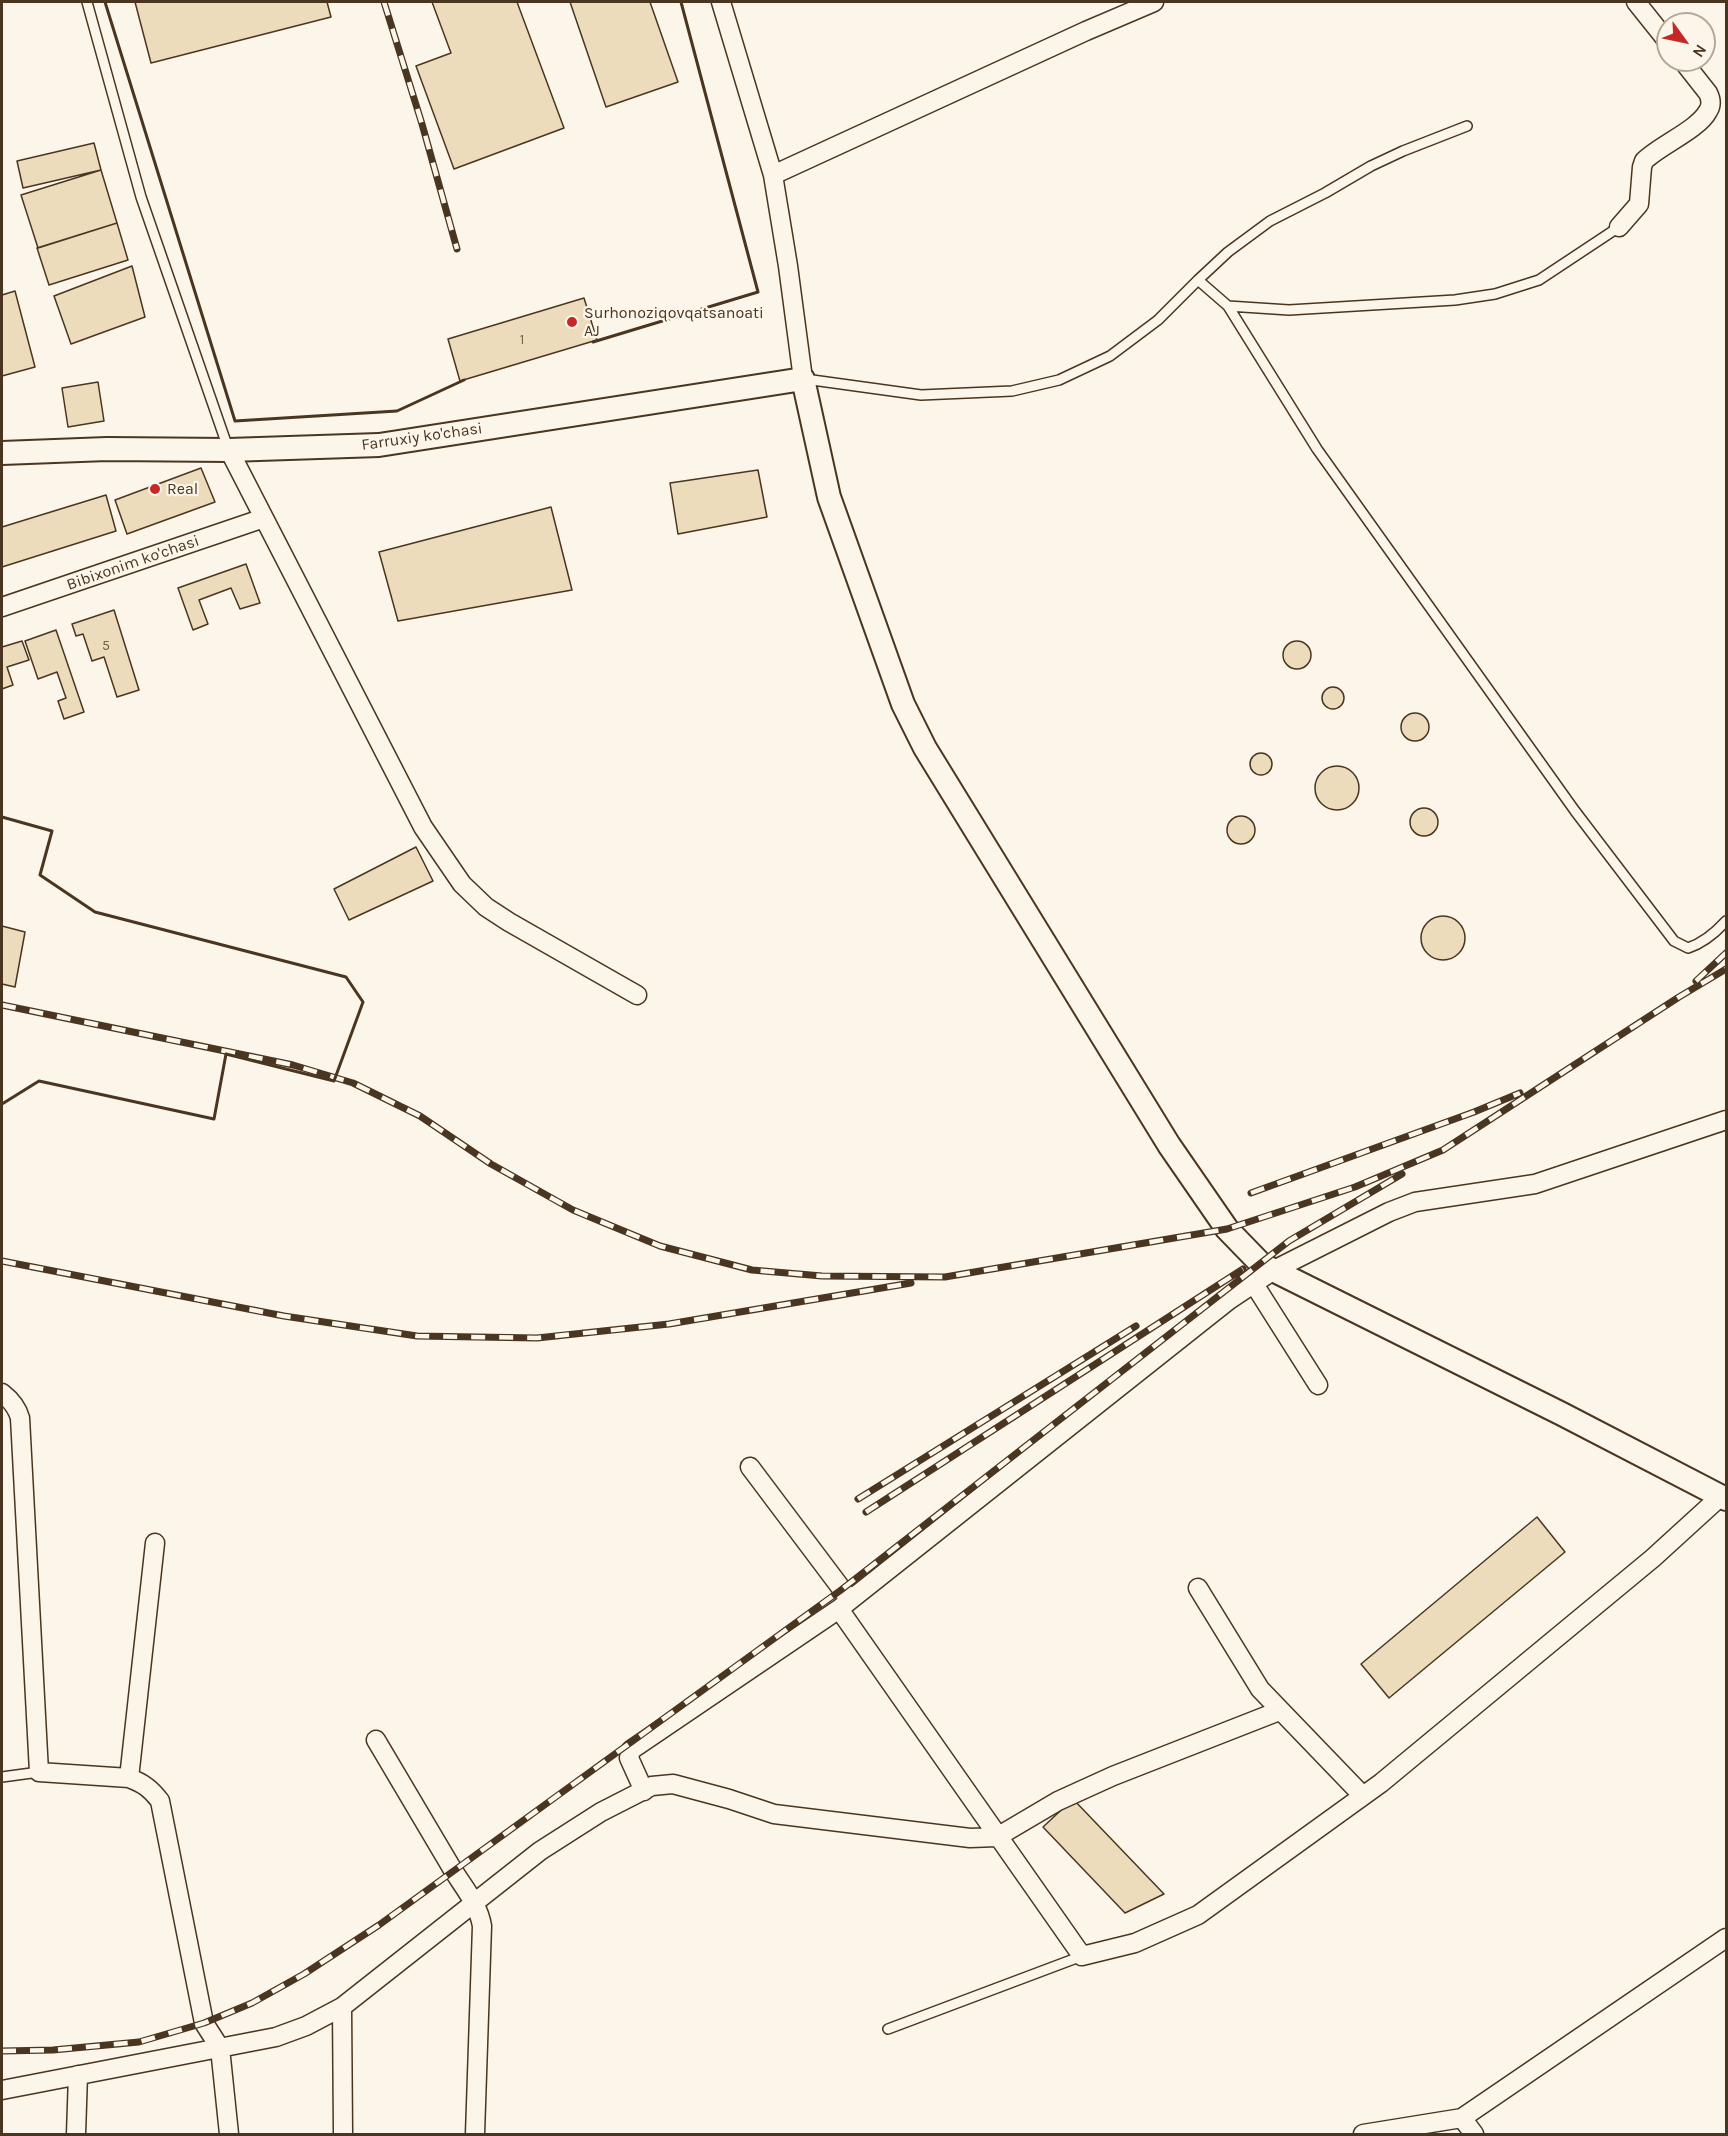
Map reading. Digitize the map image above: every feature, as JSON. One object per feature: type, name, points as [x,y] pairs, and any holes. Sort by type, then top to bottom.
[{"type":"street","points":[[721,2],[773,175],[803,379],[829,497],[903,705],[925,748],[1169,1145],[1227,1229],[1261,1264],[1562,1414],[1724,1498],[1381,1783],[1198,1915],[1135,1943],[1082,1956],[997,1837],[844,1604],[750,1467]]},
{"type":"street","points":[[773,175],[1086,31],[1155,2]]},
{"type":"street","points":[[1636,2],[1656,27]]},
{"type":"street","points":[[1619,227],[1640,202],[1644,161],[1702,119],[1710,109],[1711,98],[1691,72]]},
{"type":"street","name":"Farruxiy ko'chasi","points":[[2,453],[379,445],[803,379]]},
{"type":"street","points":[[228,450],[423,828],[462,884],[486,907],[509,922],[637,995]]},
{"type":"street","name":"Bibixonim ko'chasi","points":[[2,607],[264,518]]},
{"type":"street","points":[[644,1791],[629,1758],[631,1750],[844,1604],[1229,1300],[1274,1270],[1389,1212],[1415,1202],[1535,1184],[1726,1120]]},
{"type":"street","points":[[1254,1284],[1318,1385]]},
{"type":"street","points":[[2,1393],[10,1400],[20,1418],[39,1772],[129,1778],[153,1791],[160,1801],[204,2023],[220,2048],[230,2134]]},
{"type":"street","points":[[129,1778],[155,1543]]},
{"type":"street","points":[[1198,1588],[1260,1689],[1363,1796]]},
{"type":"street","points":[[2,2090],[276,2037],[306,2026],[342,2007],[540,1851],[602,1812],[652,1786],[673,1784],[774,1814],[970,1838],[997,1837],[1058,1801],[1113,1776],[1279,1711]]},
{"type":"street","points":[[376,1740],[480,1914],[482,1926],[475,2134]]},
{"type":"street","points":[[1363,2134],[1462,2118],[1726,1938]]},
{"type":"street","points":[[342,2007],[344,2134]]},
{"type":"street","points":[[76,2134],[78,2075]]},
{"type":"street","points":[[1462,2118],[1474,2134]]},
{"type":"lane","points":[[87,2],[141,197],[228,450]]},
{"type":"lane","points":[[803,379],[921,395],[1012,391],[1059,380],[1110,356],[1158,320],[1228,252],[1270,221],[1382,160],[1467,126]]},
{"type":"lane","points":[[1228,306],[1289,310],[1455,300],[1495,294],[1539,280],[1619,227]]},
{"type":"lane","points":[[1198,280],[1228,306],[1317,449],[1575,811],[1674,941],[1688,948],[1695,946],[1719,929],[1726,921]]},
{"type":"lane","points":[[2,1777],[39,1772]]},
{"type":"lane","points":[[888,2029],[1082,1956]]},
{"type":"building","points":[[135,2],[327,2],[331,17],[151,63]]},
{"type":"building","points":[[432,2],[517,2],[564,128],[454,169],[416,66],[451,53]]},
{"type":"building","points":[[570,2],[650,2],[678,82],[606,107]]},
{"type":"building","points":[[94,143],[101,170],[23,188],[17,161]]},
{"type":"building","points":[[101,170],[117,223],[38,248],[21,195]]},
{"type":"building","points":[[117,223],[128,260],[49,285],[37,248]]},
{"type":"building","points":[[132,266],[145,317],[71,344],[54,296]]},
{"type":"building","points":[[15,291],[35,367],[2,376],[2,295]]},
{"type":"building","points":[[584,298],[597,340],[460,381],[448,339]]},
{"type":"building","points":[[98,382],[104,421],[68,427],[62,388]]},
{"type":"building","points":[[201,468],[215,502],[127,534],[115,500]]},
{"type":"building","points":[[758,470],[767,517],[678,534],[670,483]]},
{"type":"building","points":[[106,495],[116,531],[2,567],[2,527]]},
{"type":"building","points":[[551,507],[572,590],[398,621],[379,552]]},
{"type":"building","points":[[246,564],[260,603],[240,609],[231,588],[199,600],[208,624],[193,630],[178,588]]},
{"type":"building","points":[[114,610],[139,690],[117,697],[104,657],[92,661],[83,634],[76,636],[72,624]]},
{"type":"building","points":[[56,630],[84,712],[64,719],[58,701],[66,698],[57,672],[38,679],[25,641]]},
{"type":"building","points":[[22,641],[29,660],[7,667],[13,685],[2,689],[2,647]]},
{"type":"building","points":[[1297,641],[1307,645],[1311,655],[1307,665],[1297,669],[1287,665],[1283,655],[1287,645]]},
{"type":"building","points":[[1333,687],[1341,690],[1344,698],[1341,706],[1333,709],[1325,706],[1322,698],[1325,690]]},
{"type":"building","points":[[1415,713],[1425,717],[1429,727],[1425,737],[1415,741],[1405,737],[1401,727],[1405,717]]},
{"type":"building","points":[[1261,753],[1269,756],[1272,764],[1269,772],[1261,775],[1253,772],[1250,764],[1253,756]]},
{"type":"building","points":[[1337,766],[1352,773],[1359,788],[1352,803],[1337,810],[1322,803],[1315,788],[1322,773]]},
{"type":"building","points":[[1424,808],[1434,812],[1438,822],[1434,832],[1424,836],[1414,832],[1410,822],[1414,812]]},
{"type":"building","points":[[1241,816],[1251,820],[1255,830],[1251,840],[1241,844],[1231,840],[1227,830],[1231,820]]},
{"type":"building","points":[[416,847],[433,881],[349,920],[334,889]]},
{"type":"building","points":[[1443,916],[1458,923],[1465,938],[1458,953],[1443,960],[1428,953],[1421,938],[1428,923]]},
{"type":"building","points":[[2,926],[25,932],[15,987],[2,984]]},
{"type":"building","points":[[1537,1517],[1565,1552],[1389,1698],[1361,1664]]},
{"type":"building","points":[[1073,1799],[1164,1894],[1125,1913],[1043,1827]]},
{"type":"railway","points":[[384,2],[422,124],[457,249]]},
{"type":"railway","points":[[1696,981],[1726,953]]},
{"type":"railway","points":[[2,1005],[293,1065],[353,1083],[420,1116],[491,1164],[573,1210],[660,1246],[752,1270],[822,1276],[945,1277],[1227,1229],[1355,1187],[1443,1150],[1726,969]]},
{"type":"railway","points":[[1251,1193],[1520,1093]]},
{"type":"railway","points":[[2,2051],[53,2050],[139,2042],[204,2023],[252,2003],[304,1974],[379,1925],[841,1590],[1289,1241],[1402,1174]]},
{"type":"railway","points":[[2,1261],[284,1316],[417,1336],[537,1338],[669,1324],[911,1283]]},
{"type":"railway","points":[[866,1512],[1243,1269]]},
{"type":"railway","points":[[858,1499],[1136,1326]]},
{"type":"wall","points":[[105,2],[235,421],[397,411],[464,380]]},
{"type":"wall","points":[[593,342],[758,292],[681,2]]},
{"type":"wall","points":[[2,817],[52,831],[40,875],[95,912],[346,977],[363,1002],[334,1081],[226,1054],[214,1119],[39,1081],[2,1104]]},
{"type":"place","name":"Surhonoziqovqatsanoati AJ","points":[[572,322]]},
{"type":"place","name":"Real","points":[[155,489]]}]
